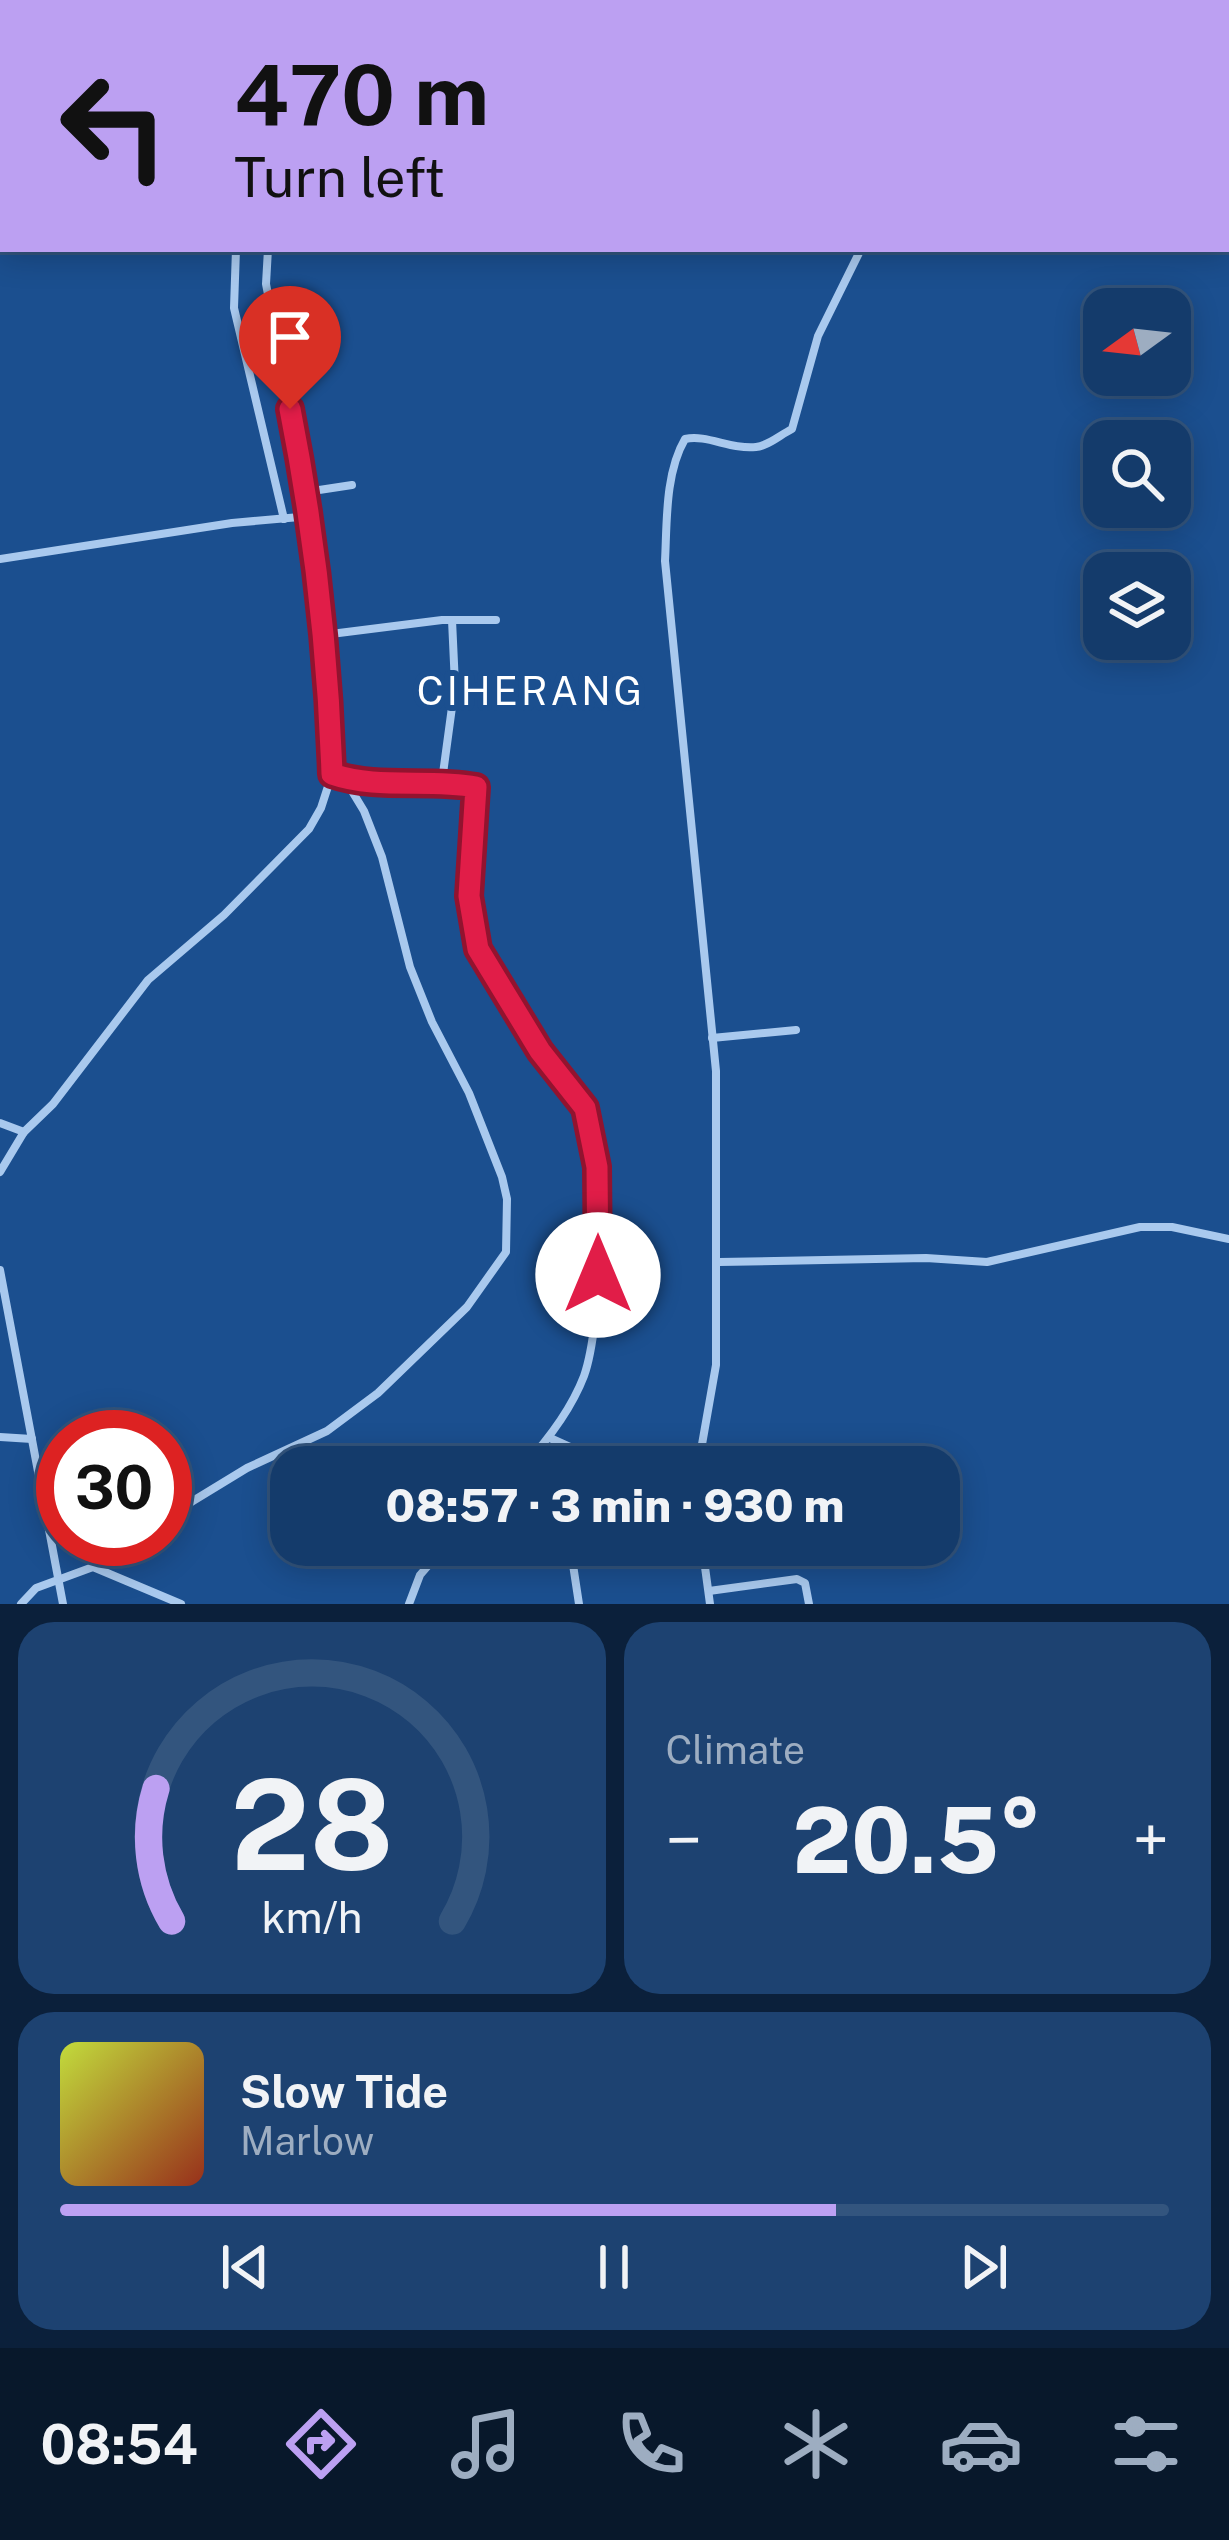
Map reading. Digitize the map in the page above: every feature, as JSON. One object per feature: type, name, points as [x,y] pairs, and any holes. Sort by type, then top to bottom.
[{"type":"street","points":[[236,252],[234,308],[284,519]]},
{"type":"street","points":[[0,1172],[24,1132],[53,1104],[148,980],[224,915],[309,829],[332,774],[310,516],[266,284],[268,252]]},
{"type":"street","points":[[702,1446],[716,1365],[719,1262],[712,1038],[665,561],[675,461],[685,439],[693,436],[735,447],[761,447],[792,429],[818,336],[860,252]]},
{"type":"street","points":[[307,492],[352,485]]},
{"type":"street","points":[[0,560],[87,544],[310,516]]},
{"type":"street","points":[[323,635],[452,620],[496,620]]},
{"type":"street","points":[[442,781],[455,685],[452,620]]},
{"type":"street","points":[[332,774],[361,783],[442,781],[476,787],[469,896],[478,949],[540,1051],[585,1108],[593,1133],[598,1246],[589,1357],[582,1381],[543,1446]]},
{"type":"street","points":[[192,1502],[247,1468],[327,1431],[378,1393],[467,1307],[506,1252],[507,1199],[502,1178],[469,1093],[410,967],[382,857],[364,811],[344,778]]},
{"type":"street","points":[[712,1038],[796,1030]]},
{"type":"street","points":[[0,1123],[24,1132]]},
{"type":"street","points":[[719,1262],[926,1258],[987,1262],[1140,1227],[1172,1227],[1229,1239]]},
{"type":"street","points":[[0,1270],[63,1604]]},
{"type":"street","points":[[0,1437],[32,1439]]},
{"type":"street","points":[[550,1438],[568,1446]]},
{"type":"street","points":[[409,1604],[428,1566]]},
{"type":"street","points":[[570,1566],[579,1604]]},
{"type":"street","points":[[705,1566],[710,1604]]},
{"type":"street","points":[[21,1604],[36,1588],[93,1567],[181,1604]]},
{"type":"street","points":[[709,1591],[797,1579],[805,1583],[809,1604]]},
{"type":"district","name":"CIHERANG","points":[[531,691]]},
{"type":"route","points":[[290,409],[310,516],[330,697],[332,774],[361,783],[442,781],[476,787],[469,896],[478,949],[540,1051],[585,1108],[597,1167],[598,1275]]}]
